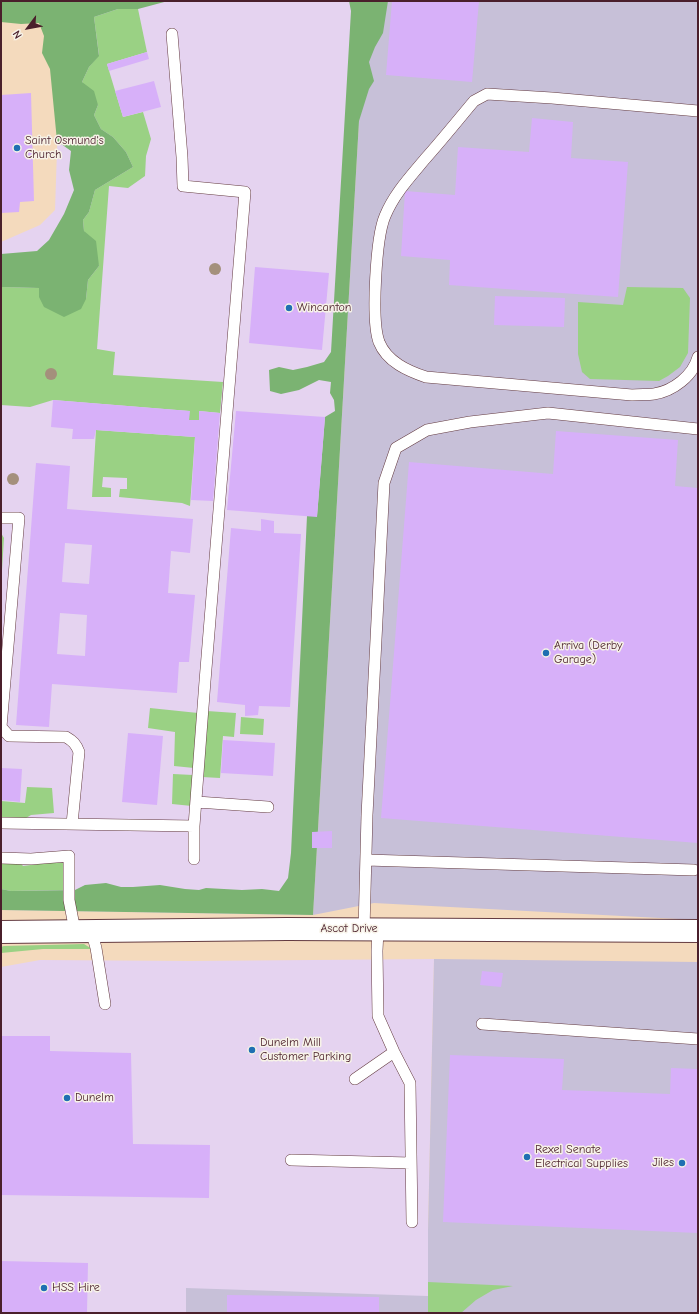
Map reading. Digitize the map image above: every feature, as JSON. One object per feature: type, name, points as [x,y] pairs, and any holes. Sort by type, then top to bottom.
[{"type":"street","name":"Ascot Drive","points":[[1,932],[83,930],[698,932]]},
{"type":"lane","points":[[172,34],[183,186],[245,192],[205,673],[197,802],[194,826],[194,859]]},
{"type":"lane","points":[[698,111],[552,98],[487,94],[474,101],[401,187],[385,216],[378,245],[375,315],[379,342],[386,354],[398,365],[411,372],[426,377],[632,395],[655,394],[670,389],[682,381],[698,376]]},
{"type":"lane","points":[[682,381],[691,370],[698,357]]},
{"type":"lane","points":[[412,1222],[410,1083],[378,1016],[377,951],[371,930],[366,860],[384,483],[396,448],[426,430],[470,422],[548,413],[698,429]]},
{"type":"lane","points":[[1,518],[19,518],[3,675],[1,727],[9,736],[66,737],[72,740],[76,745],[79,752],[72,824]]},
{"type":"lane","points":[[197,802],[268,807]]},
{"type":"lane","points":[[1,823],[194,826]]},
{"type":"lane","points":[[1,858],[31,859],[69,856],[69,900],[83,930],[96,948],[105,1004]]},
{"type":"lane","points":[[366,860],[694,870]]},
{"type":"lane","points":[[482,1024],[698,1039]]},
{"type":"lane","points":[[355,1079],[394,1052]]},
{"type":"lane","points":[[291,1160],[411,1163]]},
{"type":"shaded area","points":[[62,1],[366,1],[313,915],[1,910],[1,242],[40,225],[55,210]]},
{"type":"shaded area","points":[[366,1],[698,1],[698,920],[374,903],[313,915]]},
{"type":"shaded area","points":[[434,959],[428,1297],[186,1289],[186,1313],[1,1313],[1,967],[40,960],[190,961]]},
{"type":"shaded area","points":[[434,959],[698,962],[698,1313],[186,1313],[186,1288],[428,1296]]},
{"type":"green space","points":[[1,1],[168,1],[138,9],[118,9],[94,17],[99,56],[89,67],[82,82],[94,91],[98,105],[94,115],[101,129],[113,137],[126,152],[133,167],[95,190],[89,212],[83,220],[84,231],[96,241],[99,266],[88,280],[86,299],[81,309],[64,317],[44,307],[39,297],[39,288],[1,287],[1,254],[37,251],[49,240],[64,214],[74,190],[69,170],[71,151],[57,141],[50,69],[42,53],[44,36],[39,23],[21,24],[1,22]]},
{"type":"green space","points":[[349,1],[388,1],[383,33],[369,62],[374,81],[369,89],[359,121],[313,915],[1,910],[1,889],[11,891],[75,890],[85,885],[106,883],[121,887],[160,885],[199,890],[206,888],[242,890],[262,889],[279,891],[288,878],[291,853],[307,516],[317,516],[325,417],[335,411],[334,400],[330,393],[331,382],[319,380],[299,390],[281,394],[270,391],[269,370],[279,367],[293,370],[307,367],[324,362],[331,352],[351,11]]},
{"type":"green space","points":[[118,9],[138,9],[147,52],[107,64],[123,117],[143,112],[151,139],[146,156],[145,176],[128,188],[109,186],[97,349],[115,352],[113,375],[223,382],[220,413],[199,411],[199,420],[189,420],[189,411],[53,400],[30,407],[1,405],[1,287],[39,288],[39,297],[86,299],[88,280],[99,266],[84,231],[83,220],[89,212],[95,190],[133,167],[126,152],[113,137],[101,129],[94,115],[98,105],[82,82],[89,67],[99,55],[94,17]]},
{"type":"green space","points":[[627,287],[683,288],[690,298],[688,353],[680,367],[659,381],[590,379],[582,372],[578,354],[578,302],[623,305]]},
{"type":"green space","points":[[96,430],[195,437],[190,506],[182,503],[119,497],[120,489],[127,489],[127,478],[103,477],[102,487],[111,488],[111,497],[92,497]]},
{"type":"green space","points":[[1,533],[4,538],[1,586]]},
{"type":"green space","points":[[150,708],[198,713],[194,768],[174,766],[175,732],[148,728]]},
{"type":"green space","points":[[207,711],[236,713],[234,737],[223,736],[220,778],[202,777]]},
{"type":"green space","points":[[241,717],[264,719],[263,735],[240,734]]},
{"type":"green space","points":[[173,774],[193,775],[192,806],[172,804]]},
{"type":"green space","points":[[27,787],[52,788],[54,813],[31,815],[18,823],[1,821],[1,801],[25,803]]},
{"type":"green space","points":[[1,857],[19,861],[23,866],[53,862],[65,863],[64,890],[11,891],[1,889]]},
{"type":"green space","points":[[84,944],[92,949],[43,949],[1,953],[1,947],[4,946]]},
{"type":"green space","points":[[428,1282],[513,1286],[493,1290],[476,1300],[461,1313],[428,1313]]},
{"type":"building","points":[[392,1],[479,1],[472,82],[386,75]]},
{"type":"building","points":[[147,52],[149,59],[109,71],[107,64]]},
{"type":"building","points":[[154,81],[161,107],[123,117],[115,91]]},
{"type":"building","name":"Saint Osmund's Church","points":[[31,93],[34,201],[20,202],[19,212],[1,213],[1,95]]},
{"type":"building","points":[[532,118],[573,122],[571,158],[628,162],[618,297],[449,285],[450,260],[401,256],[405,191],[455,195],[458,147],[529,152]]},
{"type":"building","name":"Wincanton","points":[[255,267],[329,273],[322,350],[249,343]]},
{"type":"building","points":[[495,296],[565,298],[564,327],[494,325]]},
{"type":"building","points":[[53,400],[190,411],[189,420],[199,420],[199,411],[220,413],[213,501],[191,500],[195,437],[96,430],[94,439],[72,439],[73,429],[51,427]]},
{"type":"building","points":[[236,411],[325,417],[317,517],[227,510]]},
{"type":"building","name":"Arriva (Derby Garage)","points":[[556,431],[678,440],[675,486],[698,488],[698,843],[381,818],[409,462],[553,474]]},
{"type":"building","points":[[36,463],[70,466],[67,509],[193,519],[190,553],[171,551],[168,593],[195,595],[189,662],[179,662],[177,693],[52,684],[49,727],[16,725]],"holes":[[[65,543],[92,545],[89,584],[62,582]],[[60,613],[87,615],[85,656],[57,654]]]},
{"type":"building","points":[[261,519],[274,521],[274,533],[301,534],[290,707],[259,706],[258,715],[245,716],[245,705],[217,702],[231,528],[261,531]]},
{"type":"building","points":[[128,733],[163,736],[157,805],[122,802]]},
{"type":"building","points":[[223,740],[275,743],[273,776],[221,773]]},
{"type":"building","points":[[1,768],[22,769],[20,802],[1,800]]},
{"type":"building","points":[[332,831],[332,848],[312,848],[312,832]]},
{"type":"building","points":[[482,971],[503,973],[501,987],[480,985]]},
{"type":"building","name":"Dunelm","points":[[1,1036],[50,1036],[50,1051],[131,1053],[133,1144],[210,1145],[209,1198],[1,1195]]},
{"type":"building","points":[[450,1055],[564,1059],[562,1090],[670,1094],[671,1068],[698,1069],[698,1233],[443,1222]]},
{"type":"building","name":"HSS Hire","points":[[1,1261],[88,1263],[87,1313],[1,1313]]},
{"type":"building","points":[[227,1295],[379,1297],[379,1313],[227,1313]]},
{"type":"place","name":"Saint Osmund's Church","points":[[17,148]]},
{"type":"place","name":"Wincanton","points":[[289,308]]},
{"type":"place","name":"Arriva (Derby Garage)","points":[[546,653]]},
{"type":"place","name":"Dunelm Mill Customer Parking","points":[[252,1050]]},
{"type":"place","name":"Dunelm","points":[[67,1098]]},
{"type":"place","name":"Rexel Senate Electrical Supplies","points":[[527,1157]]},
{"type":"place","name":"Jiles","points":[[682,1163]]},
{"type":"place","name":"HSS Hire","points":[[44,1288]]}]
